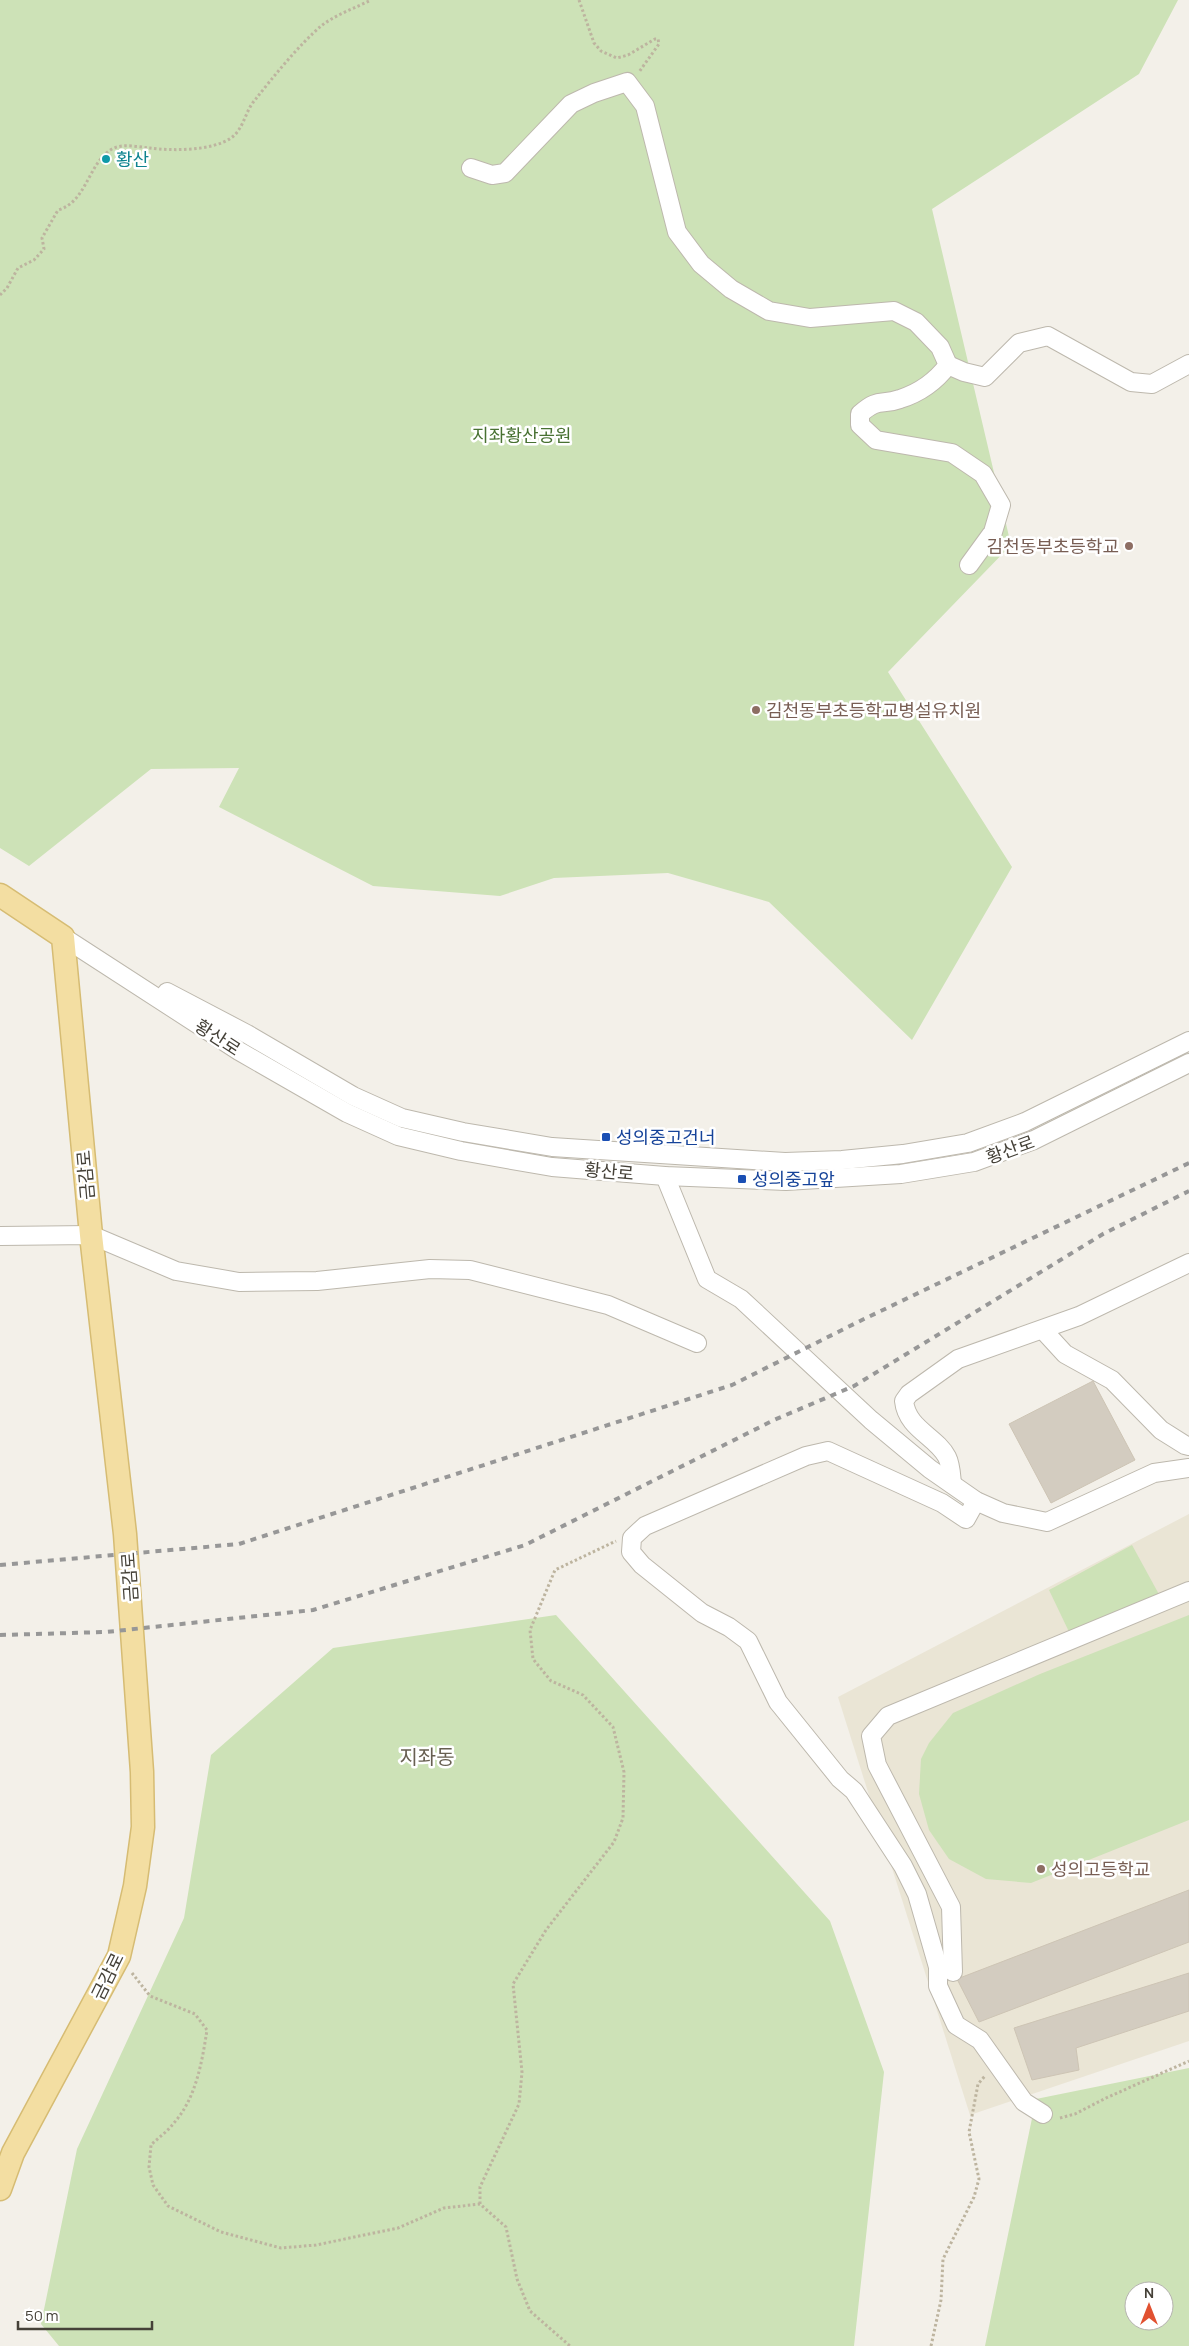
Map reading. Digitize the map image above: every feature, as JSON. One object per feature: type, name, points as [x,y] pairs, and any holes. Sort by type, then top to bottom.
[{"type":"main road","name":"황산로","points":[[0,894],[63,937]]},
{"type":"main road","name":"금감로","points":[[0,2190],[13,2153],[119,1956],[135,1886],[142,1827],[142,1772],[125,1534],[91,1235],[63,937]]},
{"type":"street","points":[[471,168],[492,175],[505,173],[571,104],[594,92],[628,82],[645,106],[677,232],[701,264],[731,289],[769,310],[810,318],[894,311],[916,322],[940,347],[948,365],[964,372],[985,377],[1019,343],[1048,336],[1131,382],[1152,384],[1189,364]]},
{"type":"street","points":[[948,365],[937,380],[899,400],[871,403],[860,414],[860,425],[876,440],[952,454],[983,474],[1001,505],[993,532],[969,565]]},
{"type":"street","name":"황산로","points":[[63,937],[247,1034],[353,1096],[402,1118],[463,1132],[552,1147],[785,1162],[842,1160],[903,1154],[968,1143],[1025,1122],[1189,1041]]},
{"type":"street","name":"황산로","points":[[63,937],[248,1056],[348,1113],[398,1136],[461,1151],[552,1167],[665,1176],[786,1181],[901,1174],[974,1162],[1034,1140],[1189,1063]]},
{"type":"street","points":[[665,1176],[706,1279],[741,1299],[871,1420],[930,1469],[976,1500],[1003,1513],[1047,1522],[1154,1473],[1189,1468]]},
{"type":"street","points":[[0,1236],[91,1235],[176,1271],[239,1282],[317,1281],[430,1269],[470,1270],[608,1305],[697,1343]]},
{"type":"street","points":[[952,1484],[951,1467],[946,1455],[905,1411],[904,1401],[910,1394],[958,1359],[1043,1330],[1111,1302],[1189,1263]]},
{"type":"street","points":[[1043,1330],[1065,1354],[1112,1380],[1162,1430],[1189,1446]]},
{"type":"street","points":[[976,1500],[966,1519],[942,1503],[828,1451],[806,1456],[645,1526],[632,1541],[631,1552],[642,1565],[702,1613],[730,1627],[748,1641],[778,1702],[840,1779],[854,1791],[903,1866],[918,1894],[938,1967],[938,1986],[956,2025],[980,2040],[1024,2102],[1043,2114]]},
{"type":"street","points":[[953,1972],[951,1907],[877,1765],[871,1736],[888,1716],[1189,1591]]},
{"type":"path","points":[[0,295],[7,288],[18,268],[34,260],[44,249],[42,238],[58,210],[66,208],[80,194],[101,159],[113,148],[133,145],[152,148],[213,147],[232,138],[240,129],[253,102],[321,26],[371,0]]},
{"type":"path","points":[[579,0],[594,42],[601,52],[617,58],[628,55],[654,39],[658,39],[659,44],[630,85]]},
{"type":"path","points":[[480,2204],[480,2187],[519,2104],[522,2072],[513,1984],[546,1930],[614,1842],[623,1818],[624,1772],[612,1727],[583,1695],[551,1681],[544,1675],[533,1659],[530,1630],[555,1570],[614,1541],[632,1541]]},
{"type":"path","points":[[119,1956],[150,1996],[195,2014],[207,2030],[202,2064],[191,2095],[174,2123],[150,2145],[149,2167],[153,2184],[168,2206],[221,2232],[282,2248],[316,2245],[398,2228],[444,2208],[480,2204],[506,2227],[517,2279],[530,2311],[570,2346]]},
{"type":"path","points":[[1043,2114],[1059,2118],[1075,2114],[1189,2061]]},
{"type":"path","points":[[931,2346],[941,2300],[943,2259],[974,2197],[979,2179],[969,2132],[978,2084],[996,2065]]},
{"type":"shaded area","name":"성의고등학교","points":[[1189,1514],[1189,2041],[970,2115],[838,1697]]},
{"type":"green space","name":"지좌황산공원","points":[[0,0],[1178,0],[1139,74],[932,209],[1011,545],[888,672],[1012,867],[912,1040],[769,902],[668,873],[554,878],[500,896],[373,886],[219,807],[239,768],[151,769],[29,866],[0,848]]},
{"type":"green space","points":[[1132,1545],[1161,1598],[1071,1636],[1049,1590]]},
{"type":"green space","points":[[556,1615],[830,1921],[884,2072],[854,2346],[59,2346],[41,2324],[77,2149],[184,1918],[211,1755],[333,1648]]},
{"type":"green space","points":[[1189,1615],[1189,1820],[1031,1883],[986,1879],[949,1859],[929,1830],[919,1794],[921,1759],[929,1743],[953,1713],[1040,1674]]},
{"type":"green space","points":[[1189,2068],[1189,2346],[985,2346],[1036,2099]]},
{"type":"building","points":[[1093,1381],[1135,1460],[1051,1503],[1009,1424]]},
{"type":"building","points":[[1189,1890],[1189,1942],[979,2022],[957,1979]]},
{"type":"building","points":[[1189,1973],[1189,2011],[1076,2048],[1079,2070],[1032,2080],[1014,2028]]},
{"type":"railway","points":[[0,1565],[239,1544],[732,1385],[862,1320],[1189,1163]]},
{"type":"railway","points":[[0,1635],[106,1632],[313,1610],[525,1545],[774,1420],[854,1386],[1103,1234],[1189,1191]]},
{"type":"place","name":"황산","points":[[106,159]]},
{"type":"place","name":"김천동부초등학교","points":[[1129,546]]},
{"type":"place","name":"김천동부초등학교병설유치원","points":[[756,710]]},
{"type":"place","name":"성의중고건너","points":[[606,1137]]},
{"type":"place","name":"성의중고앞","points":[[742,1179]]},
{"type":"place","name":"성의고등학교","points":[[1041,1869]]},
{"type":"district","name":"지좌동","points":[[427,1756]]}]
